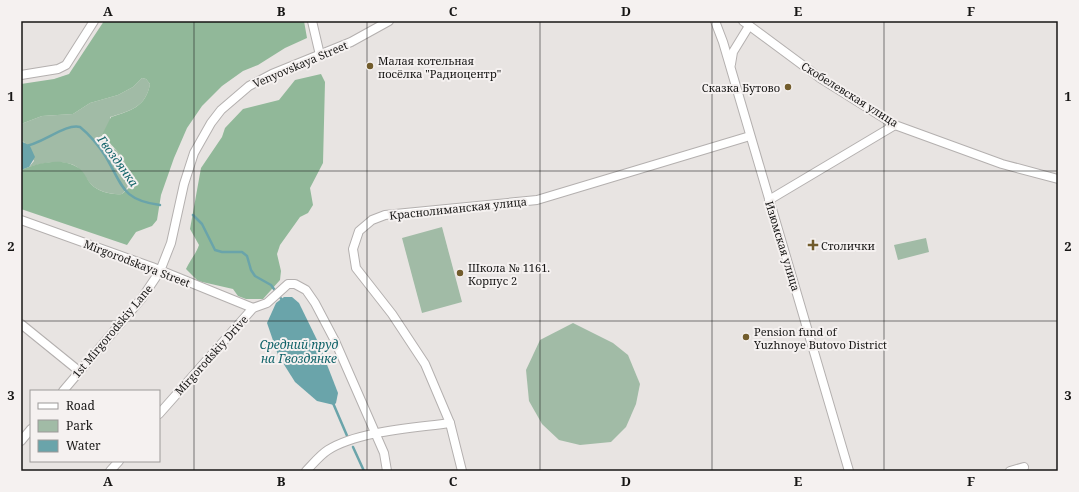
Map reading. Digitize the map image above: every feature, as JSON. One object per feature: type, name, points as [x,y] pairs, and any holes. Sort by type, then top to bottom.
[{"type":"street","points":[[21,75],[58,69],[66,64],[94,21]]},
{"type":"street","points":[[312,21],[320,55]]},
{"type":"street","name":"Venyovskaya Street","points":[[160,271],[171,242],[188,167],[194,153],[211,124],[222,110],[249,86],[272,74],[351,42],[389,21]]},
{"type":"street","name":"Изюмская улица","points":[[715,21],[731,68],[849,471]]},
{"type":"street","points":[[731,68],[733,52],[746,23]]},
{"type":"street","name":"Скобелевская улица","points":[[746,23],[820,78],[895,125],[1002,164],[1058,179]]},
{"type":"street","points":[[769,200],[895,125]]},
{"type":"street","name":"Краснолиманская улица","points":[[462,471],[450,423],[424,364],[392,314],[356,268],[353,249],[359,231],[372,220],[385,215],[537,200],[750,136]]},
{"type":"street","name":"Mirgorodskaya Street","points":[[21,220],[160,271],[253,308]]},
{"type":"street","name":"1st Mirgorodskiy Lane","points":[[64,390],[142,298],[160,271]]},
{"type":"street","name":"Mirgorodskiy Drive","points":[[160,413],[253,308],[267,303],[288,284],[295,284],[306,290],[335,341],[361,403],[376,434]]},
{"type":"street","points":[[21,324],[79,371]]},
{"type":"street","points":[[306,471],[329,450],[345,443],[376,434],[450,423]]},
{"type":"street","points":[[21,441],[30,430]]},
{"type":"street","points":[[376,434],[384,453],[387,471]]},
{"type":"street","points":[[110,471],[118,462]]},
{"type":"street","points":[[1010,471],[1024,467]]},
{"type":"green space","points":[[104,21],[304,21],[307,38],[285,48],[258,65],[243,71],[222,86],[202,106],[187,128],[174,158],[161,195],[157,220],[152,226],[136,232],[127,245],[21,209],[21,170],[43,163],[59,162],[74,165],[82,171],[94,187],[105,192],[122,194],[129,188],[131,182],[124,158],[102,135],[111,117],[131,110],[145,98],[150,84],[146,79],[142,78],[133,87],[118,95],[90,103],[73,114],[42,116],[21,124],[21,84],[54,79],[69,74]]},
{"type":"green space","points":[[321,74],[325,82],[323,163],[310,188],[313,205],[308,213],[300,217],[280,245],[277,254],[281,271],[280,280],[263,299],[246,299],[238,296],[233,289],[198,281],[186,269],[199,245],[190,229],[201,168],[222,137],[225,128],[243,109],[279,100],[295,80]]},
{"type":"green space","points":[[142,78],[146,79],[150,84],[148,92],[141,103],[124,113],[110,117],[110,145],[123,156],[128,167],[130,177],[128,186],[122,194],[102,191],[94,187],[81,170],[71,164],[52,162],[29,167],[34,161],[24,142],[21,141],[21,124],[42,116],[73,114],[90,103],[118,95],[133,87]]},
{"type":"green space","points":[[442,227],[462,302],[422,313],[402,238]]},
{"type":"green space","points":[[926,238],[929,252],[898,260],[894,245]]},
{"type":"green space","points":[[573,323],[613,343],[628,355],[640,384],[636,404],[626,427],[611,442],[580,445],[559,440],[542,424],[529,401],[526,370],[540,340]]},
{"type":"water","points":[[21,141],[30,146],[35,157],[29,167],[21,170]]},
{"type":"water","name":"Средний пруд на Гвоздянке","points":[[284,297],[292,297],[299,303],[319,344],[338,393],[336,403],[334,405],[317,401],[295,382],[278,355],[267,323],[276,303]]},
{"type":"waterway","name":"Гвоздянка","points":[[21,147],[29,146],[67,128],[80,127],[91,137],[106,157],[125,190],[131,195],[147,203],[160,205]]},
{"type":"waterway","name":"Гвоздянка","points":[[193,215],[202,224],[215,250],[222,252],[242,252],[247,256],[251,270],[255,276],[271,285],[282,300]]},
{"type":"waterway","name":"Гвоздянка","points":[[333,403],[348,438]]},
{"type":"waterway","name":"Гвоздянка","points":[[353,447],[364,471]]},
{"type":"place","name":"Малая котельная посёлка \"Радиоцентр\"","points":[[370,66]]},
{"type":"place","name":"Сказка Бутово","points":[[788,87]]},
{"type":"place","name":"Столички","points":[[813,245]]},
{"type":"place","name":"Школа № 1161. Корпус 2","points":[[460,273]]},
{"type":"place","name":"Pension fund of Yuzhnoye Butovo District","points":[[746,337]]}]
